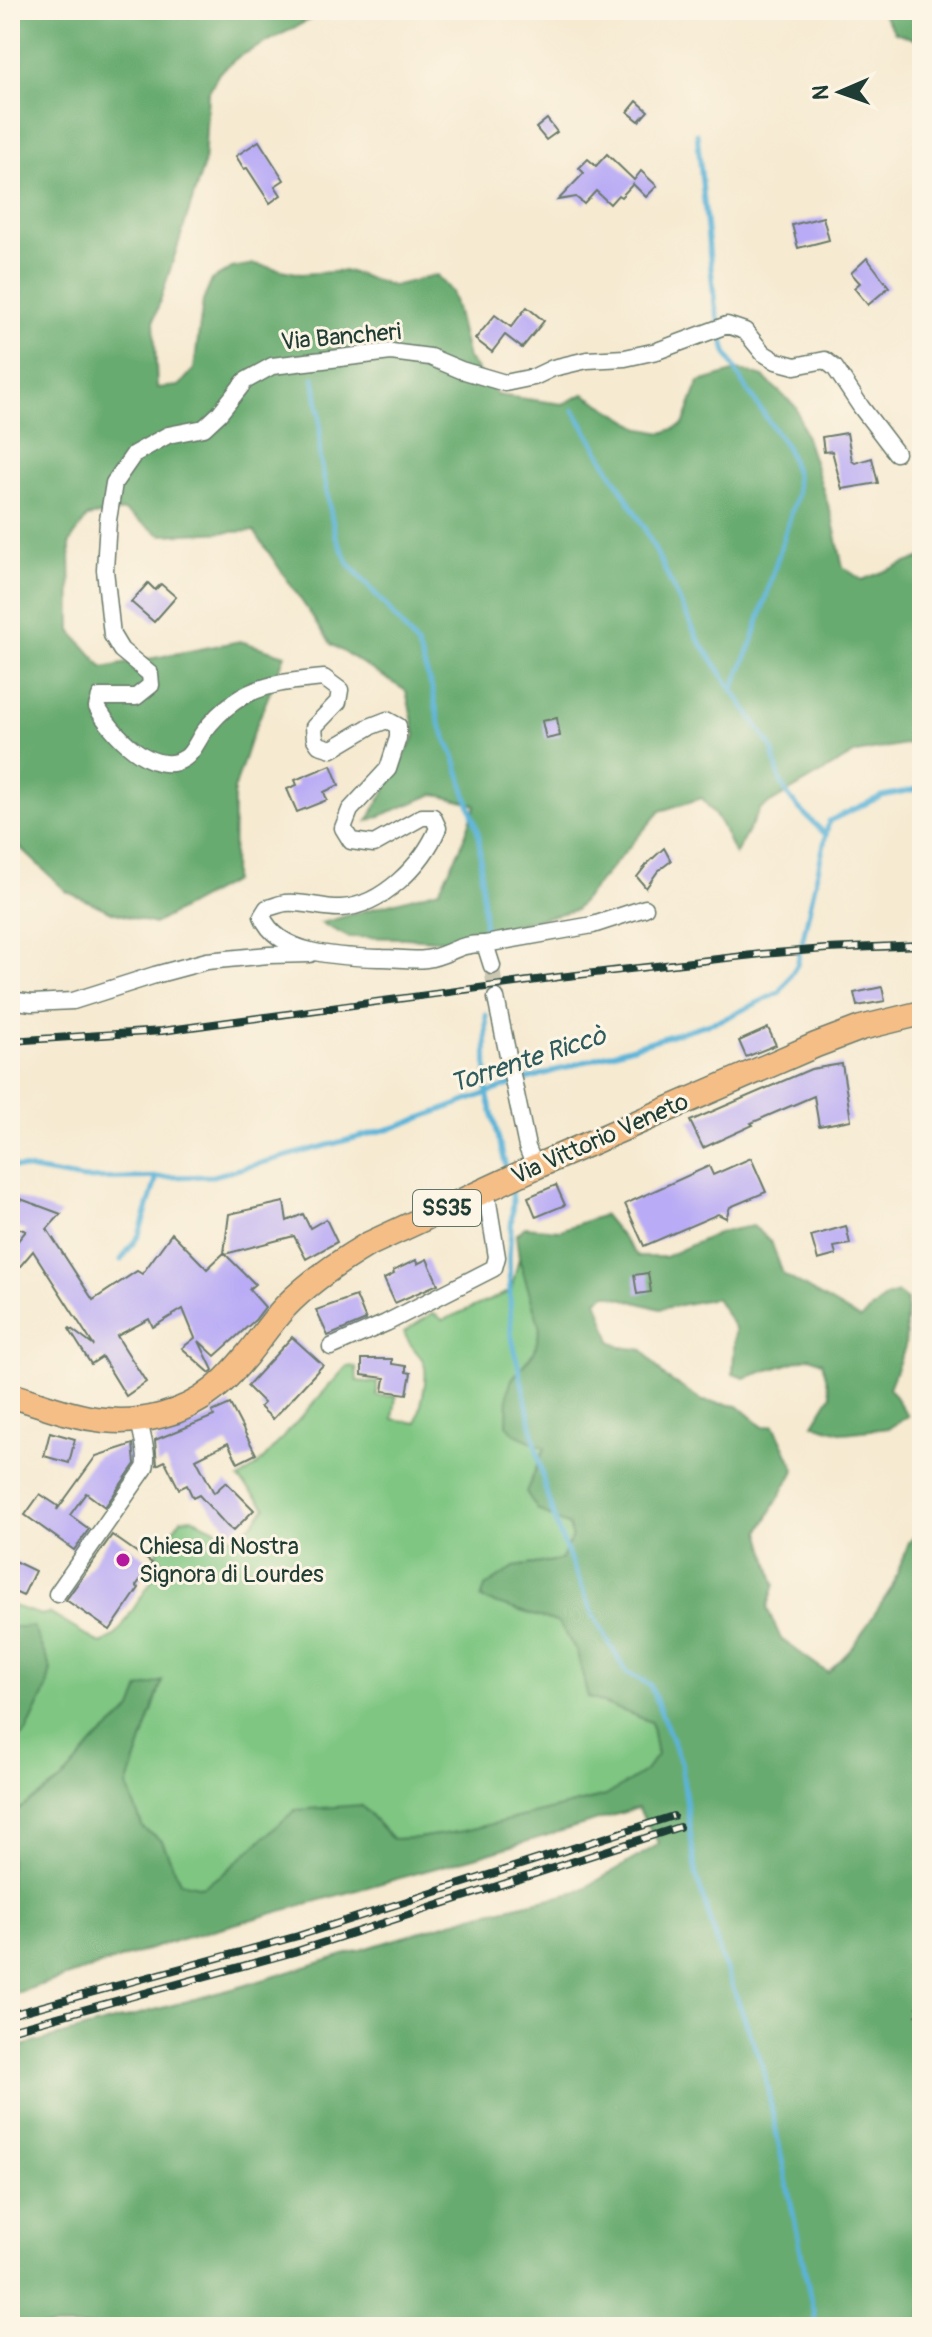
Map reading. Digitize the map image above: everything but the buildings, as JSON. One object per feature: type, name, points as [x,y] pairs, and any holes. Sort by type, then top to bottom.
[{"type":"main road","name":"Via Vittorio Veneto","points":[[10,1395],[80,1417],[106,1421],[167,1414],[192,1404],[213,1391],[303,1289],[344,1258],[486,1190],[531,1157],[861,1028],[922,1013]]},
{"type":"street","name":"Via Bancheri","points":[[645,908],[593,925],[485,944],[468,943],[427,959],[315,954],[266,926],[262,916],[267,908],[287,903],[344,908],[380,897],[405,875],[432,843],[438,828],[433,817],[422,817],[374,844],[351,841],[343,828],[350,810],[388,769],[398,738],[398,726],[387,720],[332,749],[319,745],[314,727],[338,702],[340,690],[324,678],[275,683],[235,702],[205,731],[186,758],[169,763],[147,760],[108,727],[97,707],[100,697],[136,697],[151,685],[150,674],[121,650],[112,635],[105,570],[114,483],[134,454],[168,435],[204,428],[245,381],[272,366],[391,352],[430,357],[505,383],[587,360],[625,358],[657,351],[727,325],[745,331],[763,353],[776,361],[795,366],[825,360],[835,368],[896,453]]},
{"type":"street","points":[[485,944],[492,966]]},
{"type":"street","points":[[10,1000],[32,1003],[73,1001],[207,961],[315,954]]},
{"type":"street","points":[[496,998],[531,1157]]},
{"type":"street","points":[[331,1347],[494,1268],[497,1257],[486,1190]]},
{"type":"street","points":[[57,1594],[145,1468],[147,1461],[139,1419]]},
{"type":"path","points":[[922,1992],[919,1994],[916,2016],[922,2032]]},
{"type":"path","points":[[912,2327],[922,2310]]},
{"type":"green space","points":[[10,10],[343,10],[324,12],[238,57],[219,73],[208,93],[204,164],[154,320],[157,388],[179,386],[194,369],[203,301],[212,280],[232,268],[254,264],[301,274],[347,271],[393,286],[437,275],[452,292],[468,358],[497,395],[563,404],[584,394],[642,429],[663,433],[683,425],[699,382],[740,370],[763,377],[796,407],[832,517],[843,567],[862,580],[922,557],[922,741],[856,753],[760,809],[735,855],[721,824],[702,798],[660,811],[575,910],[448,941],[348,937],[321,923],[439,890],[460,849],[476,805],[434,794],[368,821],[416,735],[406,691],[331,644],[254,531],[161,535],[124,511],[87,517],[70,542],[71,631],[103,668],[240,641],[285,655],[234,790],[233,881],[154,924],[112,912],[67,892],[10,838]]},
{"type":"green space","points":[[880,10],[922,10],[922,42],[895,32]]},
{"type":"green space","points":[[604,1215],[638,1257],[665,1257],[720,1232],[753,1226],[771,1241],[783,1274],[860,1319],[886,1297],[898,1293],[907,1300],[905,1347],[889,1388],[908,1416],[889,1428],[844,1433],[813,1424],[831,1395],[822,1362],[810,1357],[744,1378],[733,1374],[735,1328],[716,1298],[660,1309],[606,1294],[597,1300],[611,1341],[621,1347],[643,1350],[664,1376],[703,1401],[738,1406],[763,1427],[774,1425],[795,1469],[760,1531],[775,1585],[767,1608],[781,1639],[828,1673],[853,1647],[892,1587],[909,1542],[922,1528],[922,2327],[10,2327],[10,2049],[243,1986],[471,1916],[578,1892],[659,1844],[638,1808],[181,1939],[10,1995],[10,1810],[15,1812],[63,1779],[95,1742],[132,1709],[140,1688],[162,1681],[127,1786],[143,1828],[162,1841],[180,1882],[202,1887],[223,1874],[295,1810],[361,1805],[392,1839],[464,1831],[606,1796],[644,1772],[657,1755],[651,1722],[588,1697],[577,1652],[559,1623],[481,1599],[485,1587],[514,1567],[561,1560],[572,1537],[569,1526],[538,1510],[526,1492],[545,1448],[515,1434],[507,1425],[508,1391],[512,1379],[535,1351],[540,1328],[519,1258],[516,1235],[525,1227],[560,1230]]},
{"type":"green space","points":[[519,1258],[540,1328],[535,1351],[512,1379],[516,1434],[545,1448],[538,1510],[569,1526],[572,1537],[561,1560],[514,1567],[481,1598],[559,1623],[577,1652],[588,1697],[651,1722],[657,1755],[644,1772],[606,1796],[464,1831],[417,1838],[393,1839],[361,1805],[202,1887],[180,1882],[162,1841],[143,1828],[127,1786],[162,1682],[140,1688],[132,1709],[95,1742],[63,1779],[15,1812],[10,1810],[10,1743],[26,1733],[33,1627],[10,1627],[10,1605],[41,1615],[49,1613],[101,1644],[117,1634],[164,1562],[156,1554],[181,1519],[192,1518],[234,1538],[254,1522],[266,1507],[239,1479],[258,1465],[347,1366],[356,1367],[357,1381],[377,1383],[377,1396],[396,1396],[393,1419],[417,1423],[425,1381],[424,1365],[404,1332],[433,1313],[443,1320],[511,1291]]},
{"type":"green space","points":[[10,1627],[33,1627],[51,1669],[46,1691],[26,1733],[10,1743]]},
{"type":"waterway","points":[[697,134],[715,306],[726,352],[742,382],[787,448],[796,474],[797,494],[752,643],[732,691]]},
{"type":"waterway","points":[[314,378],[320,416],[320,457],[335,535],[349,564],[417,645],[432,688],[439,722],[455,759],[479,836],[485,937]]},
{"type":"waterway","points":[[574,410],[644,527],[698,639],[771,746],[782,785],[799,808],[826,835]]},
{"type":"waterway","name":"Torrente Riccò","points":[[10,1166],[84,1179],[213,1176],[396,1127],[518,1082],[724,1019],[780,992],[797,965],[829,821],[882,796],[922,788]]},
{"type":"waterway","name":"Torrente Riccò","points":[[486,1015],[487,1093],[507,1171]]},
{"type":"waterway","points":[[121,1260],[139,1235],[157,1177]]},
{"type":"waterway","points":[[511,1188],[511,1333],[545,1488],[558,1530],[592,1612],[625,1671],[650,1685],[681,1762],[696,1875],[722,1959],[763,2067],[814,2315],[813,2327]]},
{"type":"tunnel","points":[[492,966],[496,998]]},
{"type":"railway","points":[[10,1041],[162,1031],[559,977],[762,954],[922,945]]},
{"type":"railway","points":[[10,2015],[298,1936],[673,1816]]},
{"type":"railway","points":[[10,2030],[294,1952],[679,1827]]},
{"type":"place","name":"Chiesa di Nostra Signora di Lourdes","points":[[123,1560]]}]
